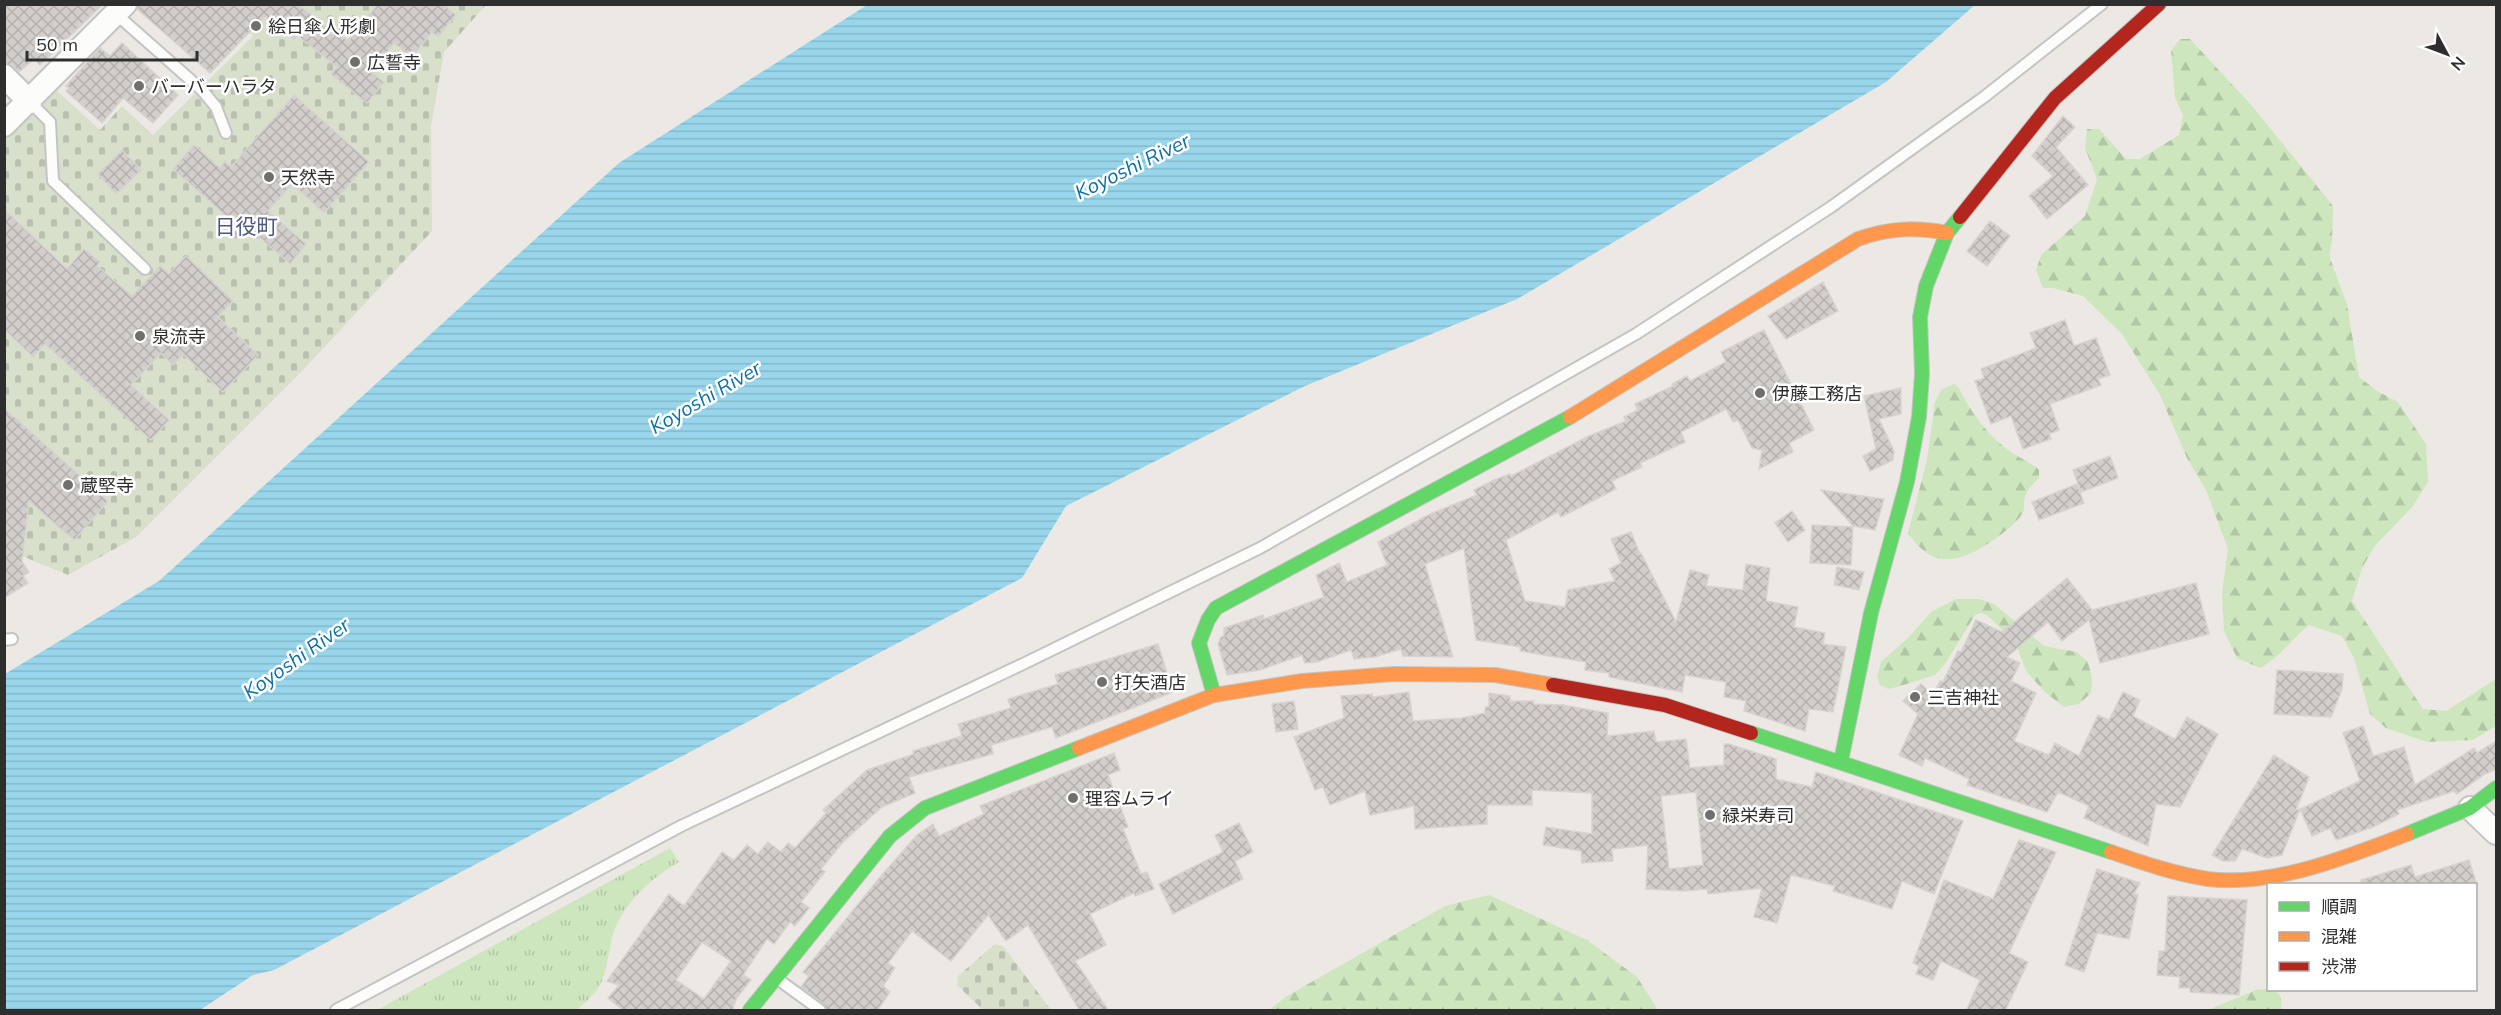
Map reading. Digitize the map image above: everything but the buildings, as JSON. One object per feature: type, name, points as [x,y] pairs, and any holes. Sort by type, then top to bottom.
[{"type":"street","points":[[1841,761],[1872,613],[1906,482],[1918,417],[1922,374],[1920,318],[1926,286],[1947,233],[2055,98],[2159,4]]},
{"type":"street","points":[[4,125],[30,102],[120,9]]},
{"type":"street","points":[[4,76],[30,102]]},
{"type":"street","points":[[1214,695],[1199,643],[1208,620],[1216,608],[1231,598],[1525,443],[1607,396],[1857,238],[1882,229],[1910,226],[1947,233]]},
{"type":"street","points":[[750,1011],[890,836],[906,821],[926,808],[1214,695],[1302,681],[1394,674],[1495,675],[1665,705],[1841,761],[2158,868],[2209,879],[2257,879],[2309,868],[2404,835],[2470,808],[2496,788]]},
{"type":"street","points":[[2470,808],[2496,833]]},
{"type":"lane","points":[[336,1011],[681,826],[1023,664],[1260,548],[1636,334],[1840,200],[1984,97],[2102,4]]},
{"type":"lane","points":[[120,9],[202,90],[216,107],[226,133]]},
{"type":"lane","points":[[30,102],[50,122],[53,181],[145,269]]},
{"type":"lane","points":[[776,978],[820,1011]]},
{"type":"green space","points":[[227,5],[486,5],[444,52],[431,126],[432,231],[306,367],[136,537],[68,575],[5,549],[5,134],[54,88],[100,130],[122,106],[153,135],[253,36]]},
{"type":"green space","points":[[2180,39],[2190,39],[2253,107],[2333,206],[2332,242],[2329,255],[2347,305],[2359,377],[2377,391],[2398,402],[2426,444],[2428,482],[2413,506],[2374,547],[2362,568],[2352,601],[2423,709],[2446,711],[2496,679],[2496,726],[2473,740],[2427,742],[2386,728],[2370,714],[2354,658],[2342,636],[2309,625],[2279,654],[2260,668],[2237,658],[2224,631],[2222,593],[2228,549],[2206,490],[2187,458],[2160,395],[2122,334],[2083,296],[2053,288],[2043,288],[2036,270],[2041,255],[2085,216],[2097,179],[2085,148],[2087,129],[2099,129],[2126,159],[2140,159],[2179,135],[2183,116],[2175,97],[2171,51]]},
{"type":"green space","points":[[1954,384],[1959,388],[1986,430],[2008,450],[2039,470],[2039,478],[2028,491],[2023,512],[2013,524],[1983,547],[1948,559],[1928,554],[1908,533],[1927,460],[1935,402],[1941,390]]},
{"type":"green space","points":[[1956,599],[1979,599],[1994,604],[2044,646],[2077,652],[2088,662],[2092,678],[2091,693],[2079,704],[2064,707],[2045,692],[2026,671],[2015,642],[1987,615],[1980,613],[1975,615],[1945,664],[1935,675],[1888,689],[1880,685],[1877,677],[1881,662],[1909,637],[1931,612]]},
{"type":"green space","points":[[670,848],[679,862],[651,882],[634,898],[620,917],[613,934],[601,983],[592,996],[577,1010],[377,1010]]},
{"type":"green space","points":[[1489,895],[1587,940],[1637,977],[1658,1010],[1269,1010],[1287,996],[1445,906]]},
{"type":"green space","points":[[995,944],[1003,946],[1051,1010],[983,1010],[957,985],[958,976]]},
{"type":"green space","points":[[2256,990],[2276,991],[2280,995],[2282,1010],[2208,1010]]},
{"type":"water","name":"Koyoshi River","points":[[867,5],[1975,5],[1886,82],[1517,299],[1305,386],[1066,506],[1022,578],[274,970],[253,975],[200,1010],[5,1010],[5,674],[159,581],[619,163]]},
{"type":"traffic: fast","points":[[1841,761],[1871,613],[1907,482],[1919,417],[1922,374],[1920,317],[1926,286],[1947,233],[1960,217]]},
{"type":"traffic: fast","points":[[1214,695],[1199,643],[1208,620],[1216,608],[1570,417]]},
{"type":"traffic: fast","points":[[1751,733],[2111,852]]},
{"type":"traffic: fast","points":[[750,1010],[890,836],[925,808],[1079,748]]},
{"type":"traffic: fast","points":[[2407,834],[2470,808],[2496,788]]},
{"type":"traffic: slow","points":[[1570,417],[1858,239],[1902,230],[1947,233]]},
{"type":"traffic: slow","points":[[1079,748],[1214,695],[1302,681],[1394,674],[1495,675],[1553,685]]},
{"type":"traffic: slow","points":[[2111,852],[2147,864],[2208,879],[2258,879],[2309,868],[2407,834]]},
{"type":"traffic: jam","points":[[1960,217],[2055,98],[2159,4]]},
{"type":"traffic: jam","points":[[1553,685],[1665,705],[1751,733]]},
{"type":"place","name":"絵日傘人形劇","points":[[256,26]]},
{"type":"place","name":"広誓寺","points":[[355,62]]},
{"type":"place","name":"バーバーハラタ","points":[[139,86]]},
{"type":"place","name":"天然寺","points":[[269,177]]},
{"type":"place","name":"泉流寺","points":[[140,336]]},
{"type":"place","name":"伊藤工務店","points":[[1760,393]]},
{"type":"place","name":"蔵堅寺","points":[[68,485]]},
{"type":"place","name":"打矢酒店","points":[[1102,682]]},
{"type":"place","name":"三吉神社","points":[[1915,697]]},
{"type":"place","name":"理容ムライ","points":[[1073,798]]},
{"type":"place","name":"緑栄寿司","points":[[1710,815]]},
{"type":"district","name":"日役町","points":[[246,226]]}]
